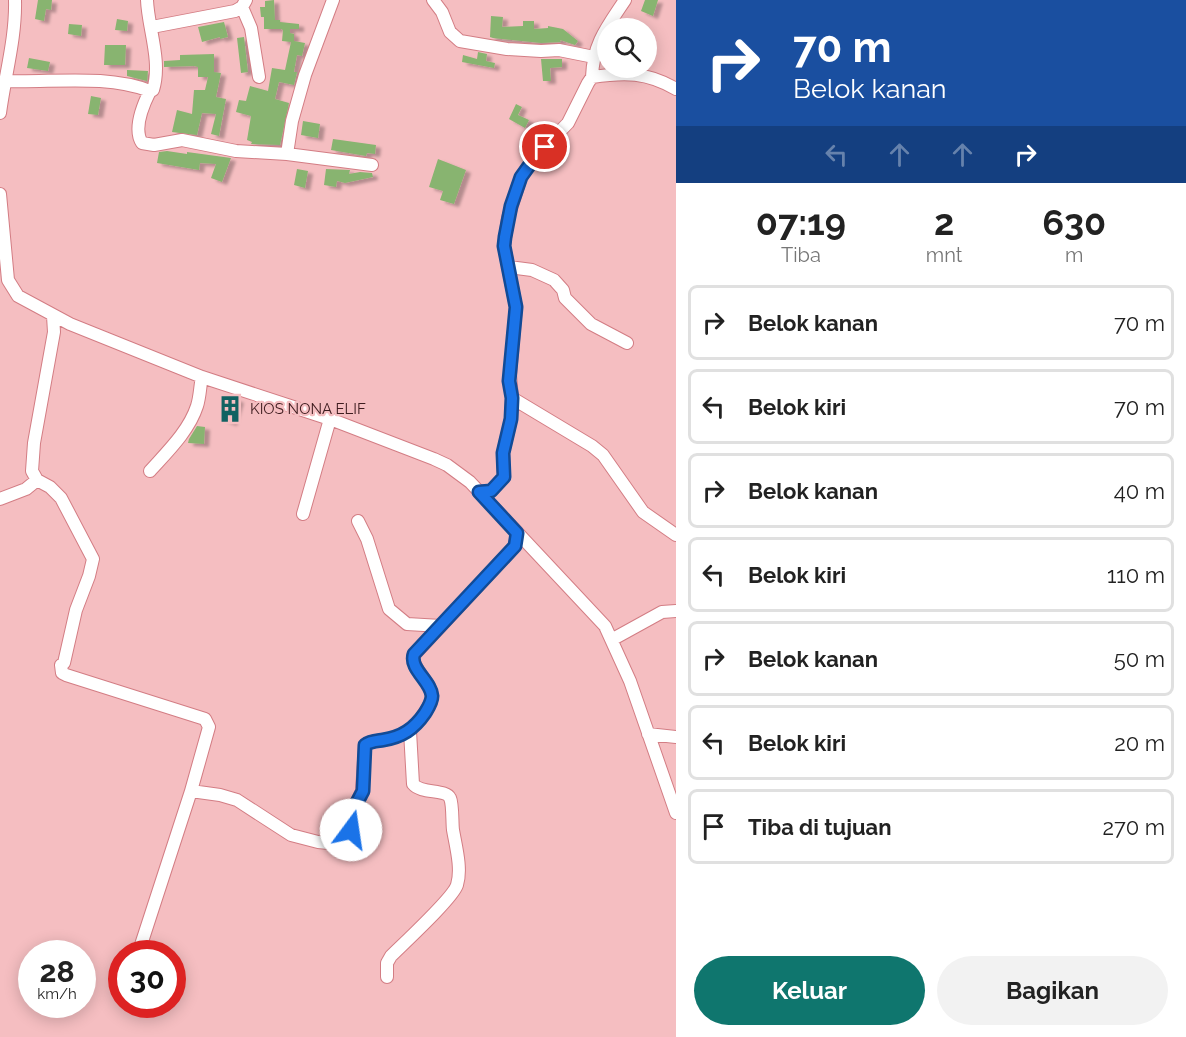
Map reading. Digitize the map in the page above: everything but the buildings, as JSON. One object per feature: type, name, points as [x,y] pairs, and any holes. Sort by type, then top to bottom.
[{"type":"street","points":[[0,113],[4,81],[11,53],[15,0]]},
{"type":"street","points":[[147,0],[147,10],[152,27],[155,82],[143,106],[140,118],[139,137],[142,143],[154,145],[182,140],[236,151],[287,154],[372,165]]},
{"type":"street","points":[[287,154],[292,121],[305,75],[333,0]]},
{"type":"street","points":[[433,0],[442,12],[450,32],[460,41],[507,49],[559,50],[594,57]]},
{"type":"street","points":[[479,492],[491,491],[504,477],[503,453],[509,432],[512,398],[509,381],[516,307],[504,246],[511,206],[521,177],[536,156],[568,123],[592,77],[599,39],[625,0]]},
{"type":"street","points":[[152,27],[235,11],[244,3],[251,28],[259,77]]},
{"type":"street","points":[[592,77],[637,74],[651,76],[676,89]]},
{"type":"street","points":[[4,81],[114,82],[150,91]]},
{"type":"street","points":[[0,194],[8,280],[18,296],[53,316],[202,377],[330,419],[434,459],[459,473],[598,617],[613,639],[676,813]]},
{"type":"street","points":[[509,267],[532,270],[554,280],[563,290],[565,298],[591,324],[627,343]]},
{"type":"street","points":[[53,316],[54,332],[32,455],[32,471],[37,480],[61,498],[93,559],[76,610],[64,663],[61,665],[62,673],[205,719],[209,727],[191,791],[143,940]]},
{"type":"street","points":[[150,471],[171,449],[187,425],[197,406],[202,377]]},
{"type":"street","points":[[512,398],[603,455],[643,512],[676,535]]},
{"type":"street","points":[[303,514],[330,419]]},
{"type":"street","points":[[0,499],[26,489],[37,480]]},
{"type":"street","points":[[358,521],[367,539],[389,609],[407,624],[441,626]]},
{"type":"street","points":[[191,791],[237,800],[291,835],[318,842],[349,845],[352,838],[352,812],[363,791],[365,745],[410,731],[425,712],[432,698],[431,692],[415,665],[413,656],[515,546],[517,533]]},
{"type":"street","points":[[613,639],[632,630],[646,619],[663,612],[676,611]]},
{"type":"street","points":[[387,977],[387,963],[391,956],[457,886],[458,862],[451,801],[447,795],[418,789],[413,784],[410,731]]},
{"type":"street","points":[[648,734],[676,737]]},
{"type":"place","name":"KIOS NONA ELIF","points":[[230,409]]},
{"type":"route","points":[[351,830],[352,812],[363,791],[365,745],[369,742],[401,736],[410,731],[420,720],[431,701],[431,692],[413,662],[414,654],[515,546],[517,533],[479,492],[491,491],[504,477],[503,453],[511,419],[512,392],[509,381],[516,307],[504,246],[508,218],[521,177],[545,147]]}]
